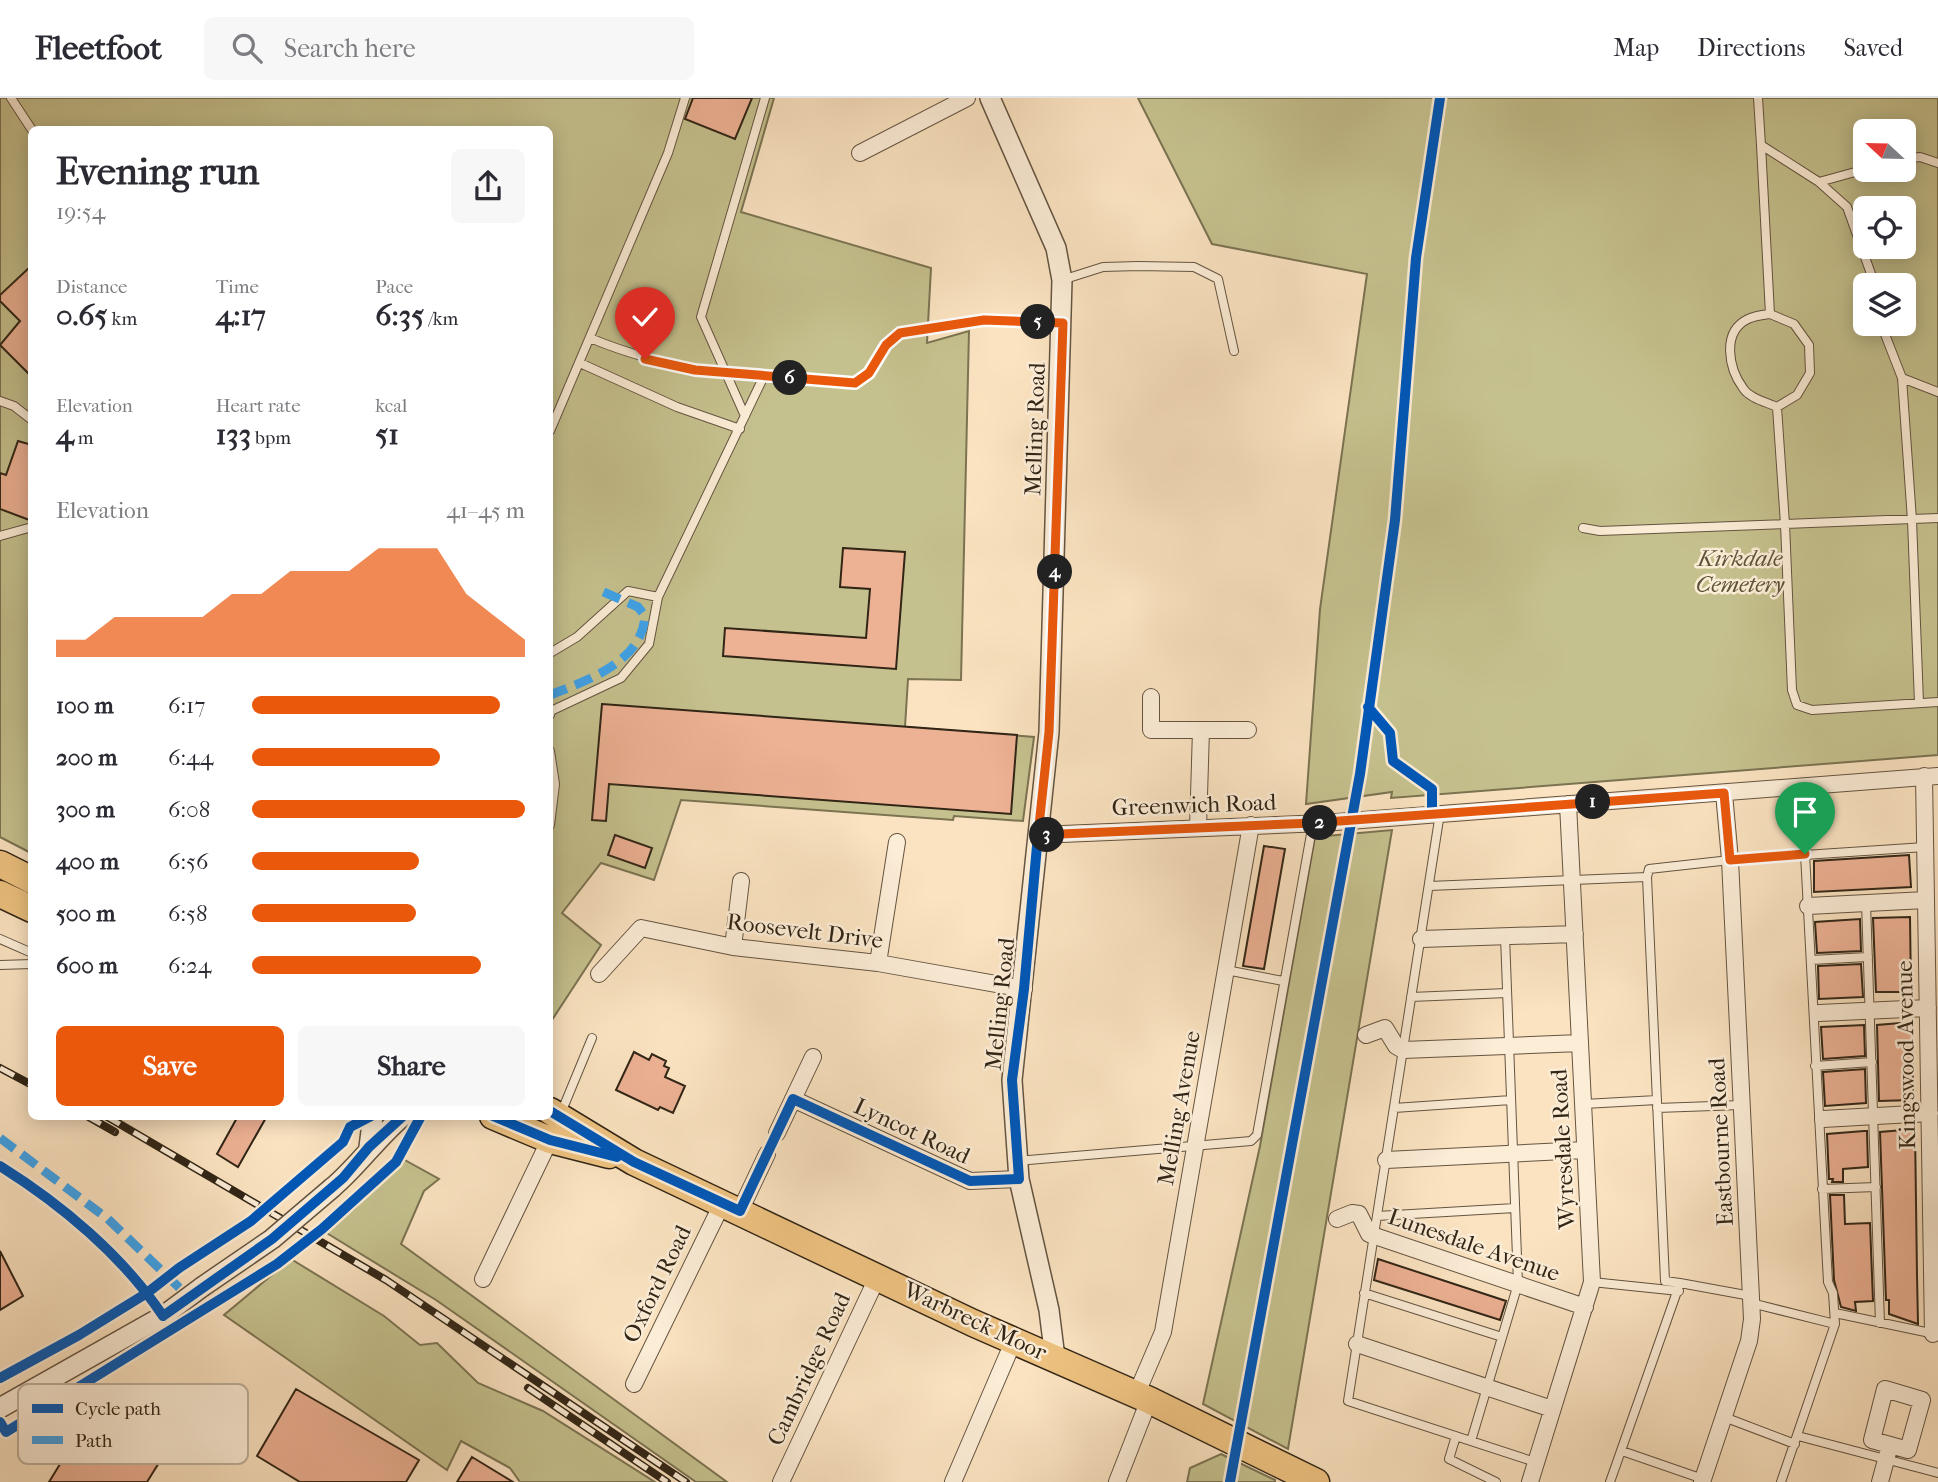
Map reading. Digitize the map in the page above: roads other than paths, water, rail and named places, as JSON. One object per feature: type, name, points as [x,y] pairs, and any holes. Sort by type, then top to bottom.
[{"type":"highway","points":[[0,864],[28,878]]},
{"type":"highway","points":[[0,894],[28,907]]},
{"type":"highway","name":"Warbreck Moor","points":[[555,1113],[634,1161],[1014,1340],[1143,1397],[1316,1482]]},
{"type":"highway","name":"Warbreck Moor","points":[[503,1120],[550,1140],[634,1161]]},
{"type":"street","points":[[860,153],[967,98]]},
{"type":"street","name":"Melling Road","points":[[990,98],[1056,248],[1062,280],[1063,323],[1049,732],[1024,989],[1012,1080],[1018,1170],[1049,1310],[1055,1358]]},
{"type":"street","points":[[1151,697],[1151,730],[1248,730]]},
{"type":"street","points":[[1198,828],[1201,730]]},
{"type":"street","name":"Greenwich Road","points":[[1038,835],[1312,823],[1931,776]]},
{"type":"street","name":"Kingswood Avenue","points":[[1931,776],[1926,900],[1936,1334]]},
{"type":"street","name":"Eastbourne Road","points":[[1702,1481],[1749,1341],[1751,1299],[1730,860],[1724,793]]},
{"type":"street","name":"Wyresdale Road","points":[[1530,1482],[1592,1282],[1568,804]]},
{"type":"street","name":"Melling Avenue","points":[[1117,1482],[1163,1332],[1251,825]]},
{"type":"street","points":[[878,963],[897,842]]},
{"type":"street","points":[[733,947],[741,881]]},
{"type":"street","points":[[1808,906],[1926,900]]},
{"type":"street","name":"Roosevelt Drive","points":[[599,974],[641,928],[733,947],[878,963],[1024,989]]},
{"type":"street","points":[[1421,939],[1575,934]]},
{"type":"street","points":[[1819,1013],[1928,1008]]},
{"type":"street","points":[[1366,1035],[1384,1020],[1396,1046],[1403,1050],[1580,1043]]},
{"type":"street","points":[[777,1133],[813,1057]]},
{"type":"street","name":"Lyncot Road","points":[[793,1099],[970,1181],[1018,1170]]},
{"type":"street","points":[[483,1279],[550,1140],[555,1113]]},
{"type":"street","points":[[1823,1119],[1874,1116],[1932,1119]]},
{"type":"street","points":[[369,1147],[372,1120]]},
{"type":"street","points":[[43,1384],[163,1316],[272,1239],[354,1168],[369,1147],[399,1120]]},
{"type":"street","points":[[1386,1160],[1585,1150]]},
{"type":"street","name":"Oxford Road","points":[[634,1384],[731,1208],[767,1154]]},
{"type":"street","name":"Lunesdale Avenue","points":[[1356,1197],[1359,1214],[1369,1234],[1584,1307]]},
{"type":"street","name":"Lunesdale Avenue","points":[[1337,1219],[1352,1213],[1359,1214]]},
{"type":"street","name":"Cambridge Road","points":[[781,1482],[878,1276]]},
{"type":"street","points":[[953,1482],[1014,1340]]},
{"type":"street","points":[[1357,1344],[1552,1409]]},
{"type":"street","points":[[0,1408],[18,1398]]},
{"type":"street","points":[[1880,1482],[1888,1452]]},
{"type":"lane","points":[[11,98],[29,126]]},
{"type":"lane","points":[[553,424],[668,153],[685,98]]},
{"type":"lane","points":[[746,416],[701,317],[765,98]]},
{"type":"lane","points":[[1758,98],[1770,314]]},
{"type":"lane","points":[[1761,145],[1818,182],[1847,207],[1871,273]]},
{"type":"lane","points":[[1916,157],[1938,163]]},
{"type":"lane","points":[[1818,182],[1853,173]]},
{"type":"lane","points":[[1062,280],[1103,267],[1194,267],[1218,279],[1234,351]]},
{"type":"lane","points":[[1770,314],[1794,324],[1809,345],[1810,373],[1797,395],[1777,407],[1743,390],[1730,361],[1730,343],[1735,331],[1746,319],[1770,314]]},
{"type":"lane","points":[[590,338],[673,366],[855,383],[869,373],[886,345],[900,333],[984,320],[1063,323]]},
{"type":"lane","points":[[1886,336],[1902,378],[1912,520],[1919,704]]},
{"type":"lane","points":[[580,363],[677,407],[740,429]]},
{"type":"lane","points":[[553,710],[621,678],[649,644],[658,597],[764,376]]},
{"type":"lane","points":[[1902,378],[1938,392]]},
{"type":"lane","points":[[0,401],[14,406],[28,417]]},
{"type":"lane","points":[[1777,407],[1785,524],[1791,690],[1797,705],[1812,710],[1938,702]]},
{"type":"lane","points":[[1583,528],[1600,531],[1938,518]]},
{"type":"lane","points":[[0,536],[28,528]]},
{"type":"lane","points":[[553,651],[577,637],[628,591],[658,597]]},
{"type":"lane","points":[[553,771],[553,800]]},
{"type":"lane","points":[[1440,813],[1348,1401],[1535,1462]]},
{"type":"lane","points":[[1018,1170],[1196,1144],[1251,1141],[1256,1135],[1312,823]]},
{"type":"lane","points":[[1679,1287],[1665,1281],[1647,877],[1649,869],[1929,842]]},
{"type":"lane","points":[[1781,1482],[1835,1324],[1833,1293],[1828,1282],[1822,1189],[1805,854]]},
{"type":"lane","points":[[1429,886],[1647,877]]},
{"type":"lane","points":[[1866,903],[1880,1323]]},
{"type":"lane","points":[[1471,1441],[1518,1284],[1505,936]]},
{"type":"lane","points":[[0,939],[28,951]]},
{"type":"lane","points":[[1811,960],[1868,957]]},
{"type":"lane","points":[[0,965],[28,964]]},
{"type":"lane","points":[[1226,970],[1283,981]]},
{"type":"lane","points":[[1411,998],[1507,993]]},
{"type":"lane","points":[[555,1113],[593,1038]]},
{"type":"lane","points":[[1815,1066],[1872,1062]]},
{"type":"lane","points":[[1394,1108],[1511,1100]]},
{"type":"lane","points":[[1584,1104],[1741,1105]]},
{"type":"lane","points":[[1822,1189],[1876,1188]]},
{"type":"lane","points":[[1377,1216],[1515,1208]]},
{"type":"lane","points":[[1592,1282],[1679,1287],[1751,1299],[1835,1324]]},
{"type":"lane","points":[[1610,1482],[1679,1287]]},
{"type":"lane","points":[[1364,1293],[1502,1337]]},
{"type":"lane","points":[[1835,1313],[1936,1334]]},
{"type":"lane","points":[[1724,1417],[1796,1440],[1888,1452],[1938,1473]]},
{"type":"lane","points":[[1457,1436],[1449,1459],[1496,1482]]},
{"type":"lane","points":[[1622,1451],[1702,1481]]},
{"type":"railway","points":[[0,1068],[28,1083]]},
{"type":"railway","points":[[94,1120],[115,1132]]},
{"type":"railway","points":[[113,1120],[386,1280],[686,1482]]},
{"type":"railway","points":[[528,1388],[667,1482]]},
{"type":"park label","name":"Kirkdale Cemetery","points":[[1740,571]]}]
